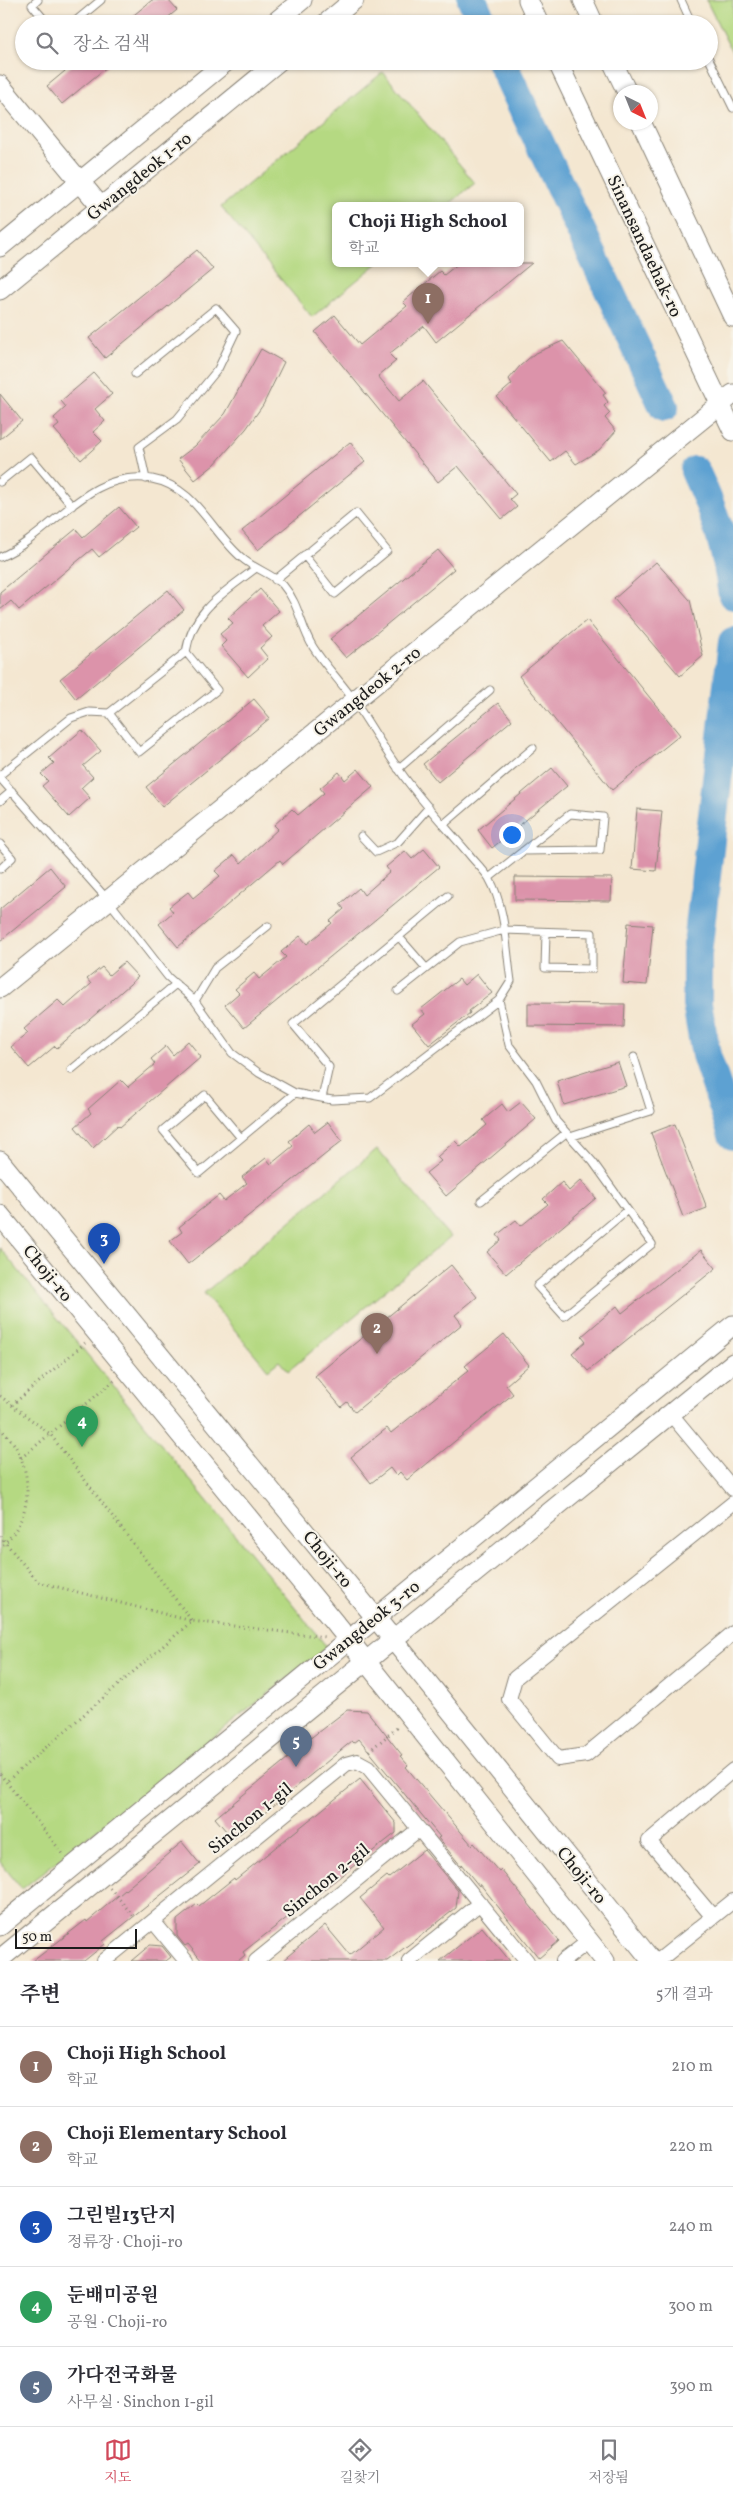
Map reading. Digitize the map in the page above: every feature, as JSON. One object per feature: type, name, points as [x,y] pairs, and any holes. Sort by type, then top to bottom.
[{"type":"street","points":[[284,15],[302,0]]},
{"type":"street","points":[[336,15],[354,0]]},
{"type":"street","points":[[528,0],[535,15]]},
{"type":"street","points":[[583,0],[590,15]]},
{"type":"street","name":"Gwangdeok 1-ro","points":[[0,248],[216,70]]},
{"type":"street","name":"Gwangdeok 1-ro","points":[[0,290],[268,70]]},
{"type":"street","name":"Sinansandaehak-ro","points":[[562,70],[727,399],[733,431]]},
{"type":"street","points":[[616,70],[624,85]]},
{"type":"street","points":[[0,85],[101,207]]},
{"type":"street","points":[[645,130],[733,317]]},
{"type":"street","name":"Gwangdeok 2-ro","points":[[0,988],[727,399]]},
{"type":"street","name":"Choji-ro","points":[[0,1161],[393,1639],[652,1961]]},
{"type":"street","name":"Choji-ro","points":[[0,1215],[348,1640],[605,1961]]},
{"type":"street","name":"Gwangdeok 3-ro","points":[[0,1926],[733,1325]]},
{"type":"street","name":"Gwangdeok 3-ro","points":[[0,1959],[733,1363]]},
{"type":"street","points":[[670,1413],[733,1489]]},
{"type":"street","points":[[733,1503],[515,1678],[509,1699],[558,1759],[586,1755],[733,1633]]},
{"type":"street","points":[[357,1761],[368,1767],[528,1961]]},
{"type":"street","name":"Sinchon 1-gil","points":[[104,1961],[346,1764],[357,1761]]},
{"type":"street","points":[[713,1917],[649,1841],[733,1770]]},
{"type":"street","name":"Sinchon 2-gil","points":[[256,1961],[419,1829]]},
{"type":"street","points":[[658,1961],[733,1901]]},
{"type":"street","points":[[409,1961],[480,1903]]},
{"type":"street","points":[[148,1924],[186,1961]]},
{"type":"street","points":[[563,1961],[589,1942]]},
{"type":"lane","points":[[38,0],[32,5],[40,15]]},
{"type":"lane","points":[[83,15],[101,0]]},
{"type":"lane","points":[[681,0],[688,15]]},
{"type":"lane","points":[[714,70],[733,108]]},
{"type":"lane","points":[[135,374],[216,308],[236,331],[218,369],[183,412],[177,419],[139,447],[146,479]]},
{"type":"lane","points":[[0,482],[31,457],[72,506]]},
{"type":"lane","points":[[0,557],[15,551],[87,493],[116,480],[146,479],[166,484],[192,500],[241,558],[282,583],[302,616],[305,634],[354,701],[398,768],[489,878],[500,907],[511,981],[499,1000],[370,1098],[332,1100],[295,1093],[259,1073],[232,1053],[195,1001],[168,977],[108,900],[0,776],[70,718],[89,712],[109,713],[186,652],[188,635],[201,613],[256,568]]},
{"type":"lane","points":[[275,580],[304,556],[356,513],[387,551],[335,594],[304,556]]},
{"type":"lane","points":[[109,713],[139,752],[155,740],[217,690],[186,652]]},
{"type":"lane","points":[[398,768],[490,690]]},
{"type":"lane","points":[[444,824],[533,748]]},
{"type":"lane","points":[[0,801],[12,791]]},
{"type":"lane","points":[[361,836],[376,852],[398,842],[429,807]]},
{"type":"lane","points":[[489,878],[523,851],[570,814],[603,817],[600,850],[523,851]]},
{"type":"lane","points":[[0,844],[12,858],[0,869]]},
{"type":"lane","points":[[322,1098],[329,1066],[293,1024],[448,896]]},
{"type":"lane","points":[[195,1001],[215,968],[268,926]]},
{"type":"lane","points":[[398,991],[460,942],[504,930],[592,933],[592,969],[545,968],[546,932]]},
{"type":"lane","points":[[399,937],[426,968]]},
{"type":"lane","points":[[71,1070],[176,984]]},
{"type":"lane","points":[[499,1000],[509,1045],[536,1081],[556,1122],[593,1162],[652,1244],[564,1316],[537,1286],[626,1210]]},
{"type":"lane","points":[[481,1202],[568,1135],[651,1111],[634,1057]]},
{"type":"lane","points":[[241,1138],[205,1095],[163,1130],[199,1173],[241,1138],[295,1093]]},
{"type":"path","points":[[12,1405],[97,1333]]},
{"type":"path","points":[[21,1458],[127,1370]]},
{"type":"path","points":[[0,1396],[50,1434],[192,1620]]},
{"type":"path","points":[[0,1428],[16,1447],[21,1458],[26,1470],[28,1494],[22,1518],[0,1546]]},
{"type":"path","points":[[0,1536],[38,1582],[192,1620],[348,1640]]},
{"type":"path","points":[[6,1782],[192,1620]]},
{"type":"path","points":[[357,1761],[410,1718]]},
{"type":"path","points":[[0,1774],[73,1866]]},
{"type":"path","points":[[101,1877],[148,1924]]},
{"type":"green space","points":[[706,0],[733,0],[733,54],[718,24],[718,15],[714,15]]},
{"type":"green space","points":[[383,72],[475,183],[452,202],[332,202],[332,267],[373,267],[312,317],[221,207]]},
{"type":"green space","points":[[377,1149],[450,1237],[288,1371],[279,1361],[268,1370],[204,1293]]},
{"type":"green space","points":[[0,1248],[327,1647],[22,1889],[0,1862]]},
{"type":"building","points":[[152,0],[168,0],[177,10],[171,15],[134,15]]},
{"type":"building","points":[[66,70],[103,70],[62,104],[47,86]]},
{"type":"building","points":[[197,250],[213,269],[105,358],[89,338]]},
{"type":"building","points":[[524,263],[532,263],[436,342],[424,326],[389,354],[396,361],[378,376],[399,401],[423,381],[516,494],[510,499],[517,507],[502,519],[458,466],[438,482],[315,332],[335,315],[360,345],[407,306],[403,302],[440,271],[444,275],[454,267],[524,267]]},
{"type":"building","points":[[563,341],[606,393],[603,395],[608,402],[604,406],[610,413],[605,418],[616,431],[599,450],[576,464],[565,451],[551,462],[497,397],[512,384],[509,379],[534,354]]},
{"type":"building","points":[[261,349],[284,362],[263,405],[246,429],[214,465],[195,480],[178,459],[195,446],[225,414]]},
{"type":"building","points":[[94,373],[112,394],[95,409],[105,421],[93,432],[102,441],[81,460],[54,429],[59,425],[54,418],[66,407],[61,401]]},
{"type":"building","points":[[0,394],[22,421],[0,439]]},
{"type":"building","points":[[350,442],[365,462],[258,550],[242,531]]},
{"type":"building","points":[[119,507],[136,527],[99,557],[92,549],[19,610],[11,601],[0,610],[0,592],[76,529],[83,537]]},
{"type":"building","points":[[438,550],[454,569],[346,658],[330,639]]},
{"type":"building","points":[[656,562],[690,600],[703,656],[680,676],[614,599]]},
{"type":"building","points":[[260,589],[279,611],[262,626],[272,637],[260,648],[268,658],[248,677],[221,646],[226,641],[220,634],[233,623],[228,618]]},
{"type":"building","points":[[168,590],[184,610],[76,699],[60,679]]},
{"type":"building","points":[[587,620],[680,735],[612,790],[519,676]]},
{"type":"building","points":[[254,699],[270,718],[162,807],[146,787]]},
{"type":"building","points":[[498,703],[512,720],[438,782],[423,764]]},
{"type":"building","points":[[82,730],[101,751],[83,766],[93,777],[81,788],[90,798],[69,817],[42,786],[48,781],[41,774],[54,763],[49,758]]},
{"type":"building","points":[[552,768],[567,786],[492,848],[478,830]]},
{"type":"building","points":[[358,769],[373,787],[283,864],[280,860],[178,947],[159,924],[173,912],[169,907],[188,892],[193,898],[220,876],[215,871],[234,855],[241,863],[278,829],[274,825],[292,809],[298,815],[324,793],[320,788],[339,772],[345,780]]},
{"type":"building","points":[[637,809],[662,811],[656,871],[632,869]]},
{"type":"building","points":[[424,849],[439,867],[244,1028],[225,1005],[239,993],[235,989],[254,973],[259,979],[286,957],[281,952],[300,936],[307,944],[332,923],[330,921],[344,909],[340,904],[359,888],[364,895],[390,872],[386,867],[405,851],[412,859]]},
{"type":"building","points":[[50,867],[66,887],[0,941],[0,909]]},
{"type":"building","points":[[515,877],[612,878],[611,901],[515,900]]},
{"type":"building","points":[[628,923],[653,925],[647,985],[623,983]]},
{"type":"building","points":[[124,962],[138,977],[57,1048],[55,1046],[29,1068],[11,1047],[28,1033],[24,1029],[58,1000],[65,1007],[91,984],[87,979],[102,967],[109,975]]},
{"type":"building","points":[[477,974],[492,993],[429,1045],[412,1024],[425,1014],[421,1009],[459,979],[464,985]]},
{"type":"building","points":[[528,1003],[625,1004],[624,1027],[528,1026]]},
{"type":"building","points":[[188,1041],[201,1057],[93,1148],[75,1127],[91,1113],[88,1109],[121,1080],[128,1087],[155,1064],[151,1059],[166,1046],[173,1055]]},
{"type":"building","points":[[618,1062],[626,1086],[564,1105],[557,1081]]},
{"type":"building","points":[[521,1102],[536,1119],[446,1196],[426,1173],[441,1161],[437,1157],[455,1141],[461,1147],[487,1125],[483,1120],[502,1104],[508,1112]]},
{"type":"building","points":[[328,1122],[342,1141],[188,1264],[170,1241],[182,1232],[179,1227],[219,1195],[224,1201],[247,1183],[242,1177],[266,1158],[271,1164],[293,1146],[289,1141],[309,1124],[315,1132]]},
{"type":"building","points":[[675,1124],[707,1208],[683,1217],[651,1133]]},
{"type":"building","points":[[581,1180],[596,1198],[506,1274],[487,1252],[501,1240],[497,1235],[516,1220],[521,1226],[548,1204],[543,1199],[562,1182],[569,1191]]},
{"type":"building","points":[[701,1250],[716,1268],[588,1371],[572,1353],[586,1341],[582,1336],[617,1306],[622,1313]]},
{"type":"building","points":[[451,1265],[477,1297],[455,1315],[462,1324],[355,1412],[347,1402],[341,1407],[315,1376]]},
{"type":"building","points":[[504,1334],[529,1365],[506,1385],[513,1394],[407,1480],[400,1472],[396,1476],[390,1468],[371,1483],[351,1457],[387,1428],[391,1433],[469,1370],[465,1366]]},
{"type":"building","points":[[347,1710],[367,1711],[402,1755],[400,1756],[408,1765],[406,1767],[472,1845],[474,1843],[499,1872],[501,1870],[559,1941],[539,1958],[480,1884],[479,1886],[461,1864],[461,1866],[438,1838],[440,1837],[359,1739],[354,1743],[352,1741],[233,1839],[215,1818],[304,1743]]},
{"type":"building","points":[[360,1779],[396,1823],[396,1833],[243,1952],[245,1955],[238,1961],[202,1961],[188,1944],[185,1946],[177,1936],[177,1920],[197,1904],[199,1906],[234,1878],[235,1880]]},
{"type":"building","points":[[182,1842],[200,1864],[103,1941],[105,1944],[84,1961],[33,1961],[86,1920],[87,1922]]},
{"type":"building","points":[[424,1850],[458,1891],[456,1908],[432,1927],[387,1961],[282,1961],[325,1925],[350,1955],[384,1927],[360,1898]]},
{"type":"building","points":[[482,1927],[510,1961],[440,1961]]},
{"type":"building","points":[[150,1945],[162,1946],[171,1957],[166,1961],[131,1961]]},
{"type":"waterway","points":[[472,0],[479,15]]},
{"type":"waterway","points":[[505,70],[664,407]]},
{"type":"waterway","points":[[695,471],[709,502],[719,532],[727,561],[733,595]]},
{"type":"waterway","points":[[733,642],[697,953],[697,1004],[706,1055],[733,1135]]},
{"type":"place","name":"Choji High School","points":[[428,324]]},
{"type":"place","name":"그린빌13단지","points":[[104,1264]]},
{"type":"place","name":"Choji Elementary School","points":[[377,1354]]},
{"type":"place","name":"둔배미공원","points":[[82,1447]]},
{"type":"place","name":"가다전국화물","points":[[296,1767]]}]
